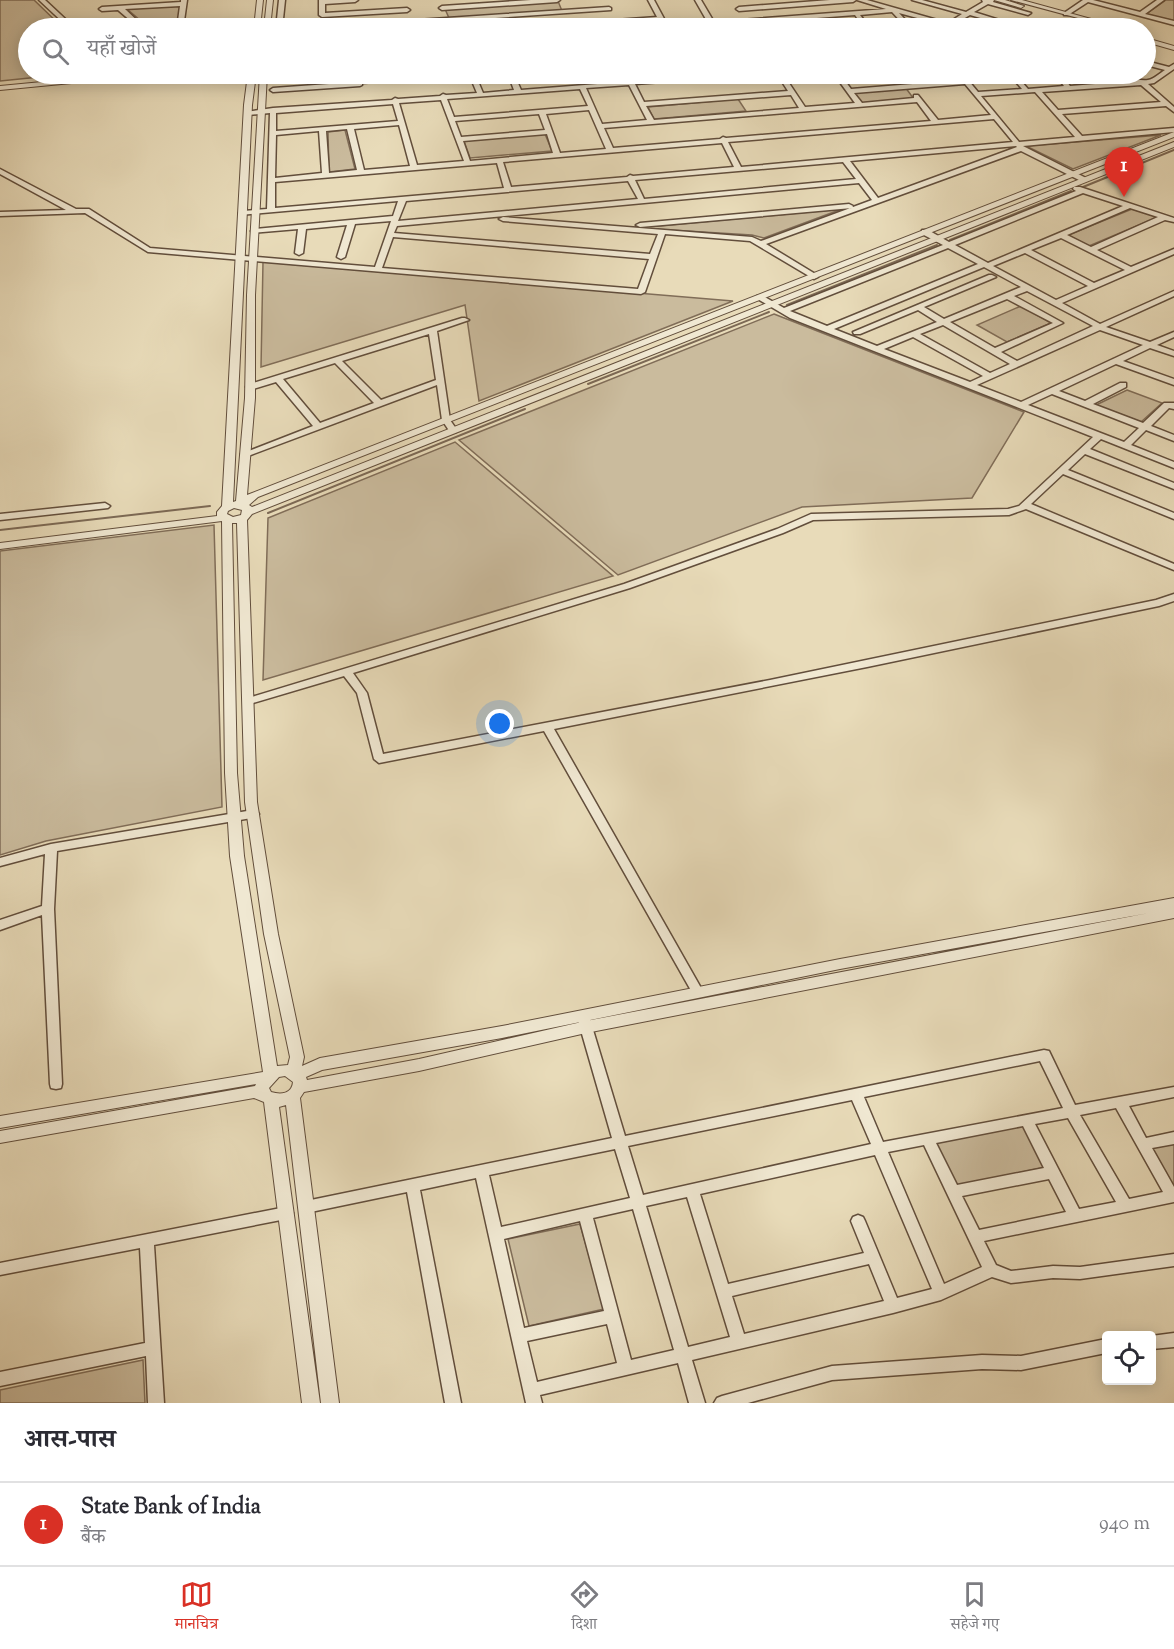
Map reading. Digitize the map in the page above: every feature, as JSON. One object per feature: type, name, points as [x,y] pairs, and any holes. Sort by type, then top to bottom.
[{"type":"street","points":[[42,0],[61,18]]},
{"type":"street","points":[[258,18],[260,0]]},
{"type":"street","points":[[268,18],[270,0]]},
{"type":"street","points":[[280,18],[282,0]]},
{"type":"street","points":[[355,0],[322,1],[322,15],[407,10]]},
{"type":"street","points":[[404,0],[409,18]]},
{"type":"street","points":[[439,0],[444,18]]},
{"type":"street","points":[[442,8],[557,0]]},
{"type":"street","points":[[563,0],[568,12]]},
{"type":"street","points":[[605,0],[613,18]]},
{"type":"street","points":[[651,0],[660,18]]},
{"type":"street","points":[[698,0],[708,18]]},
{"type":"street","points":[[733,0],[745,18]]},
{"type":"street","points":[[768,0],[773,7]]},
{"type":"street","points":[[739,9],[853,0]]},
{"type":"street","points":[[860,0],[922,18]]},
{"type":"street","points":[[915,0],[981,18]]},
{"type":"street","points":[[997,0],[1064,18]]},
{"type":"street","points":[[1014,0],[1033,10]]},
{"type":"street","points":[[1066,14],[1087,0],[1156,18]]},
{"type":"street","points":[[1141,14],[1161,0]]},
{"type":"street","points":[[960,18],[986,1],[1082,18]]},
{"type":"street","points":[[102,9],[184,2],[182,18]]},
{"type":"street","points":[[120,8],[131,18]]},
{"type":"street","points":[[480,18],[609,9]]},
{"type":"street","points":[[1020,18],[1033,10]]},
{"type":"street","points":[[802,18],[896,11]]},
{"type":"street","points":[[896,11],[902,18]]},
{"type":"street","points":[[856,14],[859,18]]},
{"type":"street","points":[[1156,18],[1174,23]]},
{"type":"street","points":[[1156,38],[1174,43]]},
{"type":"street","points":[[1156,43],[1174,48]]},
{"type":"street","points":[[1156,65],[1172,67]]},
{"type":"street","points":[[1156,79],[1172,67]]},
{"type":"street","points":[[0,86],[18,84]]},
{"type":"street","points":[[0,86],[22,84]]},
{"type":"street","points":[[251,84],[225,513],[234,816],[237,856],[268,1076],[262,1088],[268,1098],[286,1213],[311,1403]]},
{"type":"street","points":[[262,84],[243,510],[253,814],[271,934],[297,1057],[296,1083],[306,1207],[330,1403]]},
{"type":"street","points":[[273,90],[325,84]]},
{"type":"street","points":[[360,84],[364,103]]},
{"type":"street","points":[[476,84],[480,93]]},
{"type":"street","points":[[515,84],[518,91]]},
{"type":"street","points":[[248,113],[607,84]]},
{"type":"street","points":[[633,84],[651,122]]},
{"type":"street","points":[[786,84],[803,109]]},
{"type":"street","points":[[845,84],[860,105]]},
{"type":"street","points":[[850,91],[938,84]]},
{"type":"street","points":[[969,84],[1019,146],[1084,179]]},
{"type":"street","points":[[1021,84],[1026,90]]},
{"type":"street","points":[[977,94],[1112,84]]},
{"type":"street","points":[[1144,84],[1174,110]]},
{"type":"street","points":[[582,86],[610,149]]},
{"type":"street","points":[[909,86],[936,122]]},
{"type":"street","points":[[1036,89],[1080,139]]},
{"type":"street","points":[[642,104],[792,93]]},
{"type":"street","points":[[443,96],[467,161]]},
{"type":"street","points":[[742,97],[752,113]]},
{"type":"street","points":[[394,100],[414,166]]},
{"type":"street","points":[[600,126],[919,100]]},
{"type":"street","points":[[1057,112],[1167,104]]},
{"type":"street","points":[[452,119],[592,108]]},
{"type":"street","points":[[271,210],[273,110]]},
{"type":"street","points":[[543,112],[558,154]]},
{"type":"street","points":[[272,180],[467,161],[995,117]]},
{"type":"street","points":[[273,133],[401,123]]},
{"type":"street","points":[[350,127],[361,171]]},
{"type":"street","points":[[322,129],[326,174]]},
{"type":"street","points":[[459,139],[550,132]]},
{"type":"street","points":[[243,213],[630,177],[1174,132]]},
{"type":"street","points":[[243,510],[255,495],[814,277],[1174,132]]},
{"type":"street","points":[[723,139],[738,168]]},
{"type":"street","points":[[0,546],[243,510],[453,430],[1174,144]]},
{"type":"street","points":[[760,244],[1019,146]]},
{"type":"street","points":[[500,159],[508,188]]},
{"type":"street","points":[[845,159],[876,201]]},
{"type":"street","points":[[0,171],[74,211]]},
{"type":"street","points":[[630,177],[642,201]]},
{"type":"street","points":[[255,231],[352,222],[486,216],[860,181]]},
{"type":"street","points":[[1068,186],[1174,220]]},
{"type":"street","points":[[784,311],[1083,191]]},
{"type":"street","points":[[378,269],[403,198]]},
{"type":"street","points":[[828,329],[1130,206]]},
{"type":"street","points":[[627,229],[628,226],[859,207]]},
{"type":"street","points":[[0,214],[86,211],[148,250],[641,292],[662,232]]},
{"type":"street","points":[[486,216],[488,218],[752,239],[814,277]]},
{"type":"street","points":[[1090,249],[1165,217]]},
{"type":"street","points":[[341,257],[352,222]]},
{"type":"street","points":[[299,253],[302,227]]},
{"type":"street","points":[[925,232],[1100,327],[1174,354]]},
{"type":"street","points":[[1061,235],[1131,270]]},
{"type":"street","points":[[390,236],[653,257]]},
{"type":"street","points":[[1025,250],[1094,286]]},
{"type":"street","points":[[1056,303],[1174,251]]},
{"type":"street","points":[[857,332],[992,277]]},
{"type":"street","points":[[878,349],[915,336],[1028,288]]},
{"type":"street","points":[[994,352],[1070,329],[1100,327],[1174,293]]},
{"type":"street","points":[[1008,296],[1070,329]]},
{"type":"street","points":[[760,298],[784,311],[828,329],[1174,465]]},
{"type":"street","points":[[918,307],[1016,364]]},
{"type":"street","points":[[250,387],[465,320]]},
{"type":"street","points":[[970,385],[1016,364],[1070,329]]},
{"type":"street","points":[[433,330],[446,420],[453,430]]},
{"type":"street","points":[[1021,405],[1174,334]]},
{"type":"street","points":[[915,336],[989,376]]},
{"type":"street","points":[[337,360],[380,404]]},
{"type":"street","points":[[1116,361],[1174,382]]},
{"type":"street","points":[[277,378],[319,427]]},
{"type":"street","points":[[245,454],[441,381]]},
{"type":"street","points":[[1086,404],[1124,385]]},
{"type":"street","points":[[1052,391],[1174,438]]},
{"type":"street","points":[[1125,446],[1167,405],[1174,406]]},
{"type":"street","points":[[249,701],[627,586],[780,531],[811,517],[1009,512],[1025,505],[1099,436]]},
{"type":"street","points":[[1084,450],[1174,486]]},
{"type":"street","points":[[1063,471],[1174,516]]},
{"type":"street","points":[[1025,505],[1174,567]]},
{"type":"street","points":[[0,517],[105,506]]},
{"type":"street","points":[[0,538],[225,513]]},
{"type":"street","points":[[346,672],[362,693],[379,759],[1024,632],[1159,603],[1174,597]]},
{"type":"street","points":[[547,727],[697,992]]},
{"type":"street","points":[[0,862],[51,848],[253,814]]},
{"type":"street","points":[[51,848],[48,909],[56,1084]]},
{"type":"street","points":[[584,1020],[1057,930],[1174,903]]},
{"type":"street","points":[[0,925],[48,909]]},
{"type":"street","points":[[0,1137],[254,1092],[278,1101],[296,1083],[419,1065],[697,992],[1057,930],[1174,913]]},
{"type":"street","points":[[584,1020],[697,1403]]},
{"type":"street","points":[[306,1207],[1044,1055],[1072,1113],[1126,1206]]},
{"type":"street","points":[[0,1122],[268,1076],[285,1070],[296,1083]]},
{"type":"street","points":[[496,1234],[879,1148],[1174,1092]]},
{"type":"street","points":[[856,1094],[941,1293]]},
{"type":"street","points":[[975,1237],[1173,1196],[1120,1103]]},
{"type":"street","points":[[1027,1121],[1076,1217]]},
{"type":"street","points":[[1143,1144],[1174,1138]]},
{"type":"street","points":[[928,1140],[991,1270]]},
{"type":"street","points":[[481,1170],[532,1397],[626,1368],[941,1293],[991,1270],[1011,1277],[1053,1272],[1080,1273],[1174,1260]]},
{"type":"street","points":[[953,1192],[1053,1172]]},
{"type":"street","points":[[412,1185],[453,1403]]},
{"type":"street","points":[[692,1190],[739,1342]]},
{"type":"street","points":[[0,1269],[286,1213]]},
{"type":"street","points":[[585,1214],[626,1368]]},
{"type":"street","points":[[858,1221],[893,1306]]},
{"type":"street","points":[[147,1241],[156,1403]]},
{"type":"street","points":[[723,1292],[873,1257]]},
{"type":"street","points":[[518,1336],[612,1316]]},
{"type":"street","points":[[1156,1342],[1174,1340]]},
{"type":"street","points":[[722,1403],[759,1399],[832,1373],[982,1362],[1021,1364],[1102,1347]]},
{"type":"street","points":[[0,1379],[153,1348]]},
{"type":"shaded area","points":[[0,0],[34,0],[53,18],[18,18],[18,79],[0,81]]},
{"type":"shaded area","points":[[1166,0],[1174,0],[1174,21],[1146,14]]},
{"type":"shaded area","points":[[558,1],[562,11],[449,18],[445,9]]},
{"type":"shaded area","points":[[181,6],[179,18],[137,18],[127,9]]},
{"type":"shaded area","points":[[905,87],[914,99],[861,103],[853,91]]},
{"type":"shaded area","points":[[738,99],[746,111],[654,119],[648,107]]},
{"type":"shaded area","points":[[345,130],[355,169],[329,172],[328,132]]},
{"type":"shaded area","points":[[545,134],[552,151],[470,158],[464,141]]},
{"type":"shaded area","points":[[1161,135],[1073,169],[1026,146]]},
{"type":"shaded area","points":[[842,209],[764,238],[752,235],[637,228]]},
{"type":"shaded area","points":[[1132,209],[1158,217],[1089,246],[1068,235]]},
{"type":"shaded area","points":[[263,262],[733,301],[479,401],[465,305],[261,367]]},
{"type":"shaded area","points":[[1021,306],[1051,323],[1007,342],[977,325]]},
{"type":"shaded area","points":[[774,314],[1024,412],[972,498],[802,507],[618,575],[459,440]]},
{"type":"shaded area","points":[[1127,390],[1162,403],[1141,422],[1096,405]]},
{"type":"shaded area","points":[[455,442],[613,576],[263,680],[268,518]]},
{"type":"shaded area","points":[[214,525],[222,807],[46,841],[0,855],[0,551]]},
{"type":"shaded area","points":[[1025,1125],[1046,1167],[955,1186],[936,1143]]},
{"type":"shaded area","points":[[1174,1143],[1174,1187],[1152,1148]]},
{"type":"shaded area","points":[[580,1224],[604,1309],[529,1326],[508,1239]]},
{"type":"shaded area","points":[[143,1360],[145,1403],[0,1403],[0,1390]]},
{"type":"waterway","points":[[1083,187],[1174,150]]},
{"type":"waterway","points":[[950,240],[1071,191]]},
{"type":"waterway","points":[[787,305],[937,245]]},
{"type":"waterway","points":[[588,384],[769,312]]},
{"type":"waterway","points":[[268,513],[525,409]]},
{"type":"waterway","points":[[0,530],[210,506]]},
{"type":"place","name":"State Bank of India","points":[[1124,197]]}]
